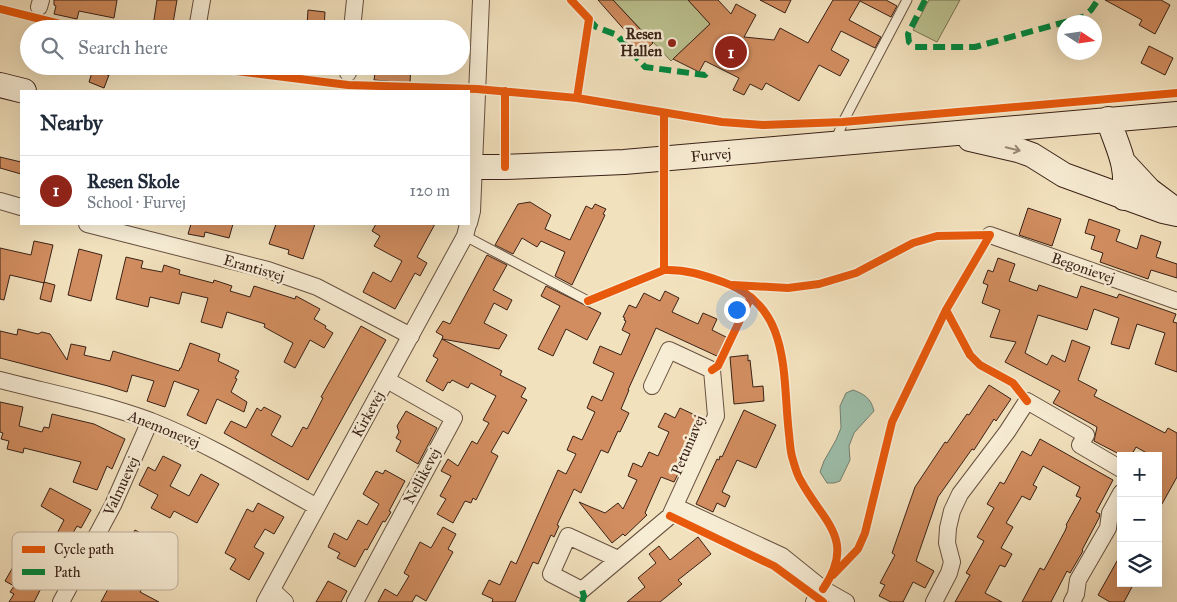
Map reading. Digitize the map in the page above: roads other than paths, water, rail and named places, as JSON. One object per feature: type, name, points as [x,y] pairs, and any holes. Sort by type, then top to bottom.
[{"type":"main road","points":[[0,85],[20,90]]},
{"type":"main road","points":[[1108,119],[1177,114]]},
{"type":"main road","name":"Furvej","points":[[471,167],[624,162],[834,145],[1108,119],[1124,163],[1126,182],[1124,198]]},
{"type":"main road","name":"Furvej","points":[[949,134],[1018,150],[1032,155],[1064,175],[1163,211],[1177,212]]},
{"type":"main road","name":"Furvej","points":[[1124,163],[1149,190],[1177,212]]},
{"type":"street","points":[[199,20],[202,0]]},
{"type":"street","points":[[353,20],[355,0]]},
{"type":"street","points":[[471,167],[481,0]]},
{"type":"street","name":"Kirkevej","points":[[470,218],[472,211],[471,167]]},
{"type":"street","points":[[0,201],[20,207]]},
{"type":"street","name":"Erantisvej","points":[[91,225],[268,270],[317,287],[411,336]]},
{"type":"street","name":"Kirkevej","points":[[268,596],[411,336],[467,228]]},
{"type":"street","name":"Begonievej","points":[[990,235],[1177,301]]},
{"type":"street","name":"Petuniavej","points":[[618,559],[670,516],[676,507],[716,416],[712,370],[669,350],[652,386]]},
{"type":"street","name":"Anemonevej","points":[[0,380],[114,409],[150,421],[196,440],[317,507]]},
{"type":"street","name":"Nellikevej","points":[[354,602],[454,418],[387,380]]},
{"type":"street","points":[[934,602],[949,573],[952,562],[947,543],[952,511],[960,494],[1007,432],[1027,400],[1086,435],[1080,445],[1117,467]]},
{"type":"street","name":"Valmuevej","points":[[98,532],[113,505],[150,421]]},
{"type":"street","points":[[1072,602],[1076,594],[1078,580],[1108,528],[1110,513],[1119,497]]},
{"type":"street","points":[[676,507],[782,556],[819,596],[846,602]]},
{"type":"street","name":"Valmuevej","points":[[60,602],[67,590]]},
{"type":"street","points":[[268,596],[285,602]]},
{"type":"lane","points":[[834,145],[843,122],[907,0]]},
{"type":"lane","points":[[467,228],[588,301]]},
{"type":"place","name":"Resen Hallen","points":[[672,43]]},
{"type":"place","name":"Resen Skole","points":[[731,52]]}]
